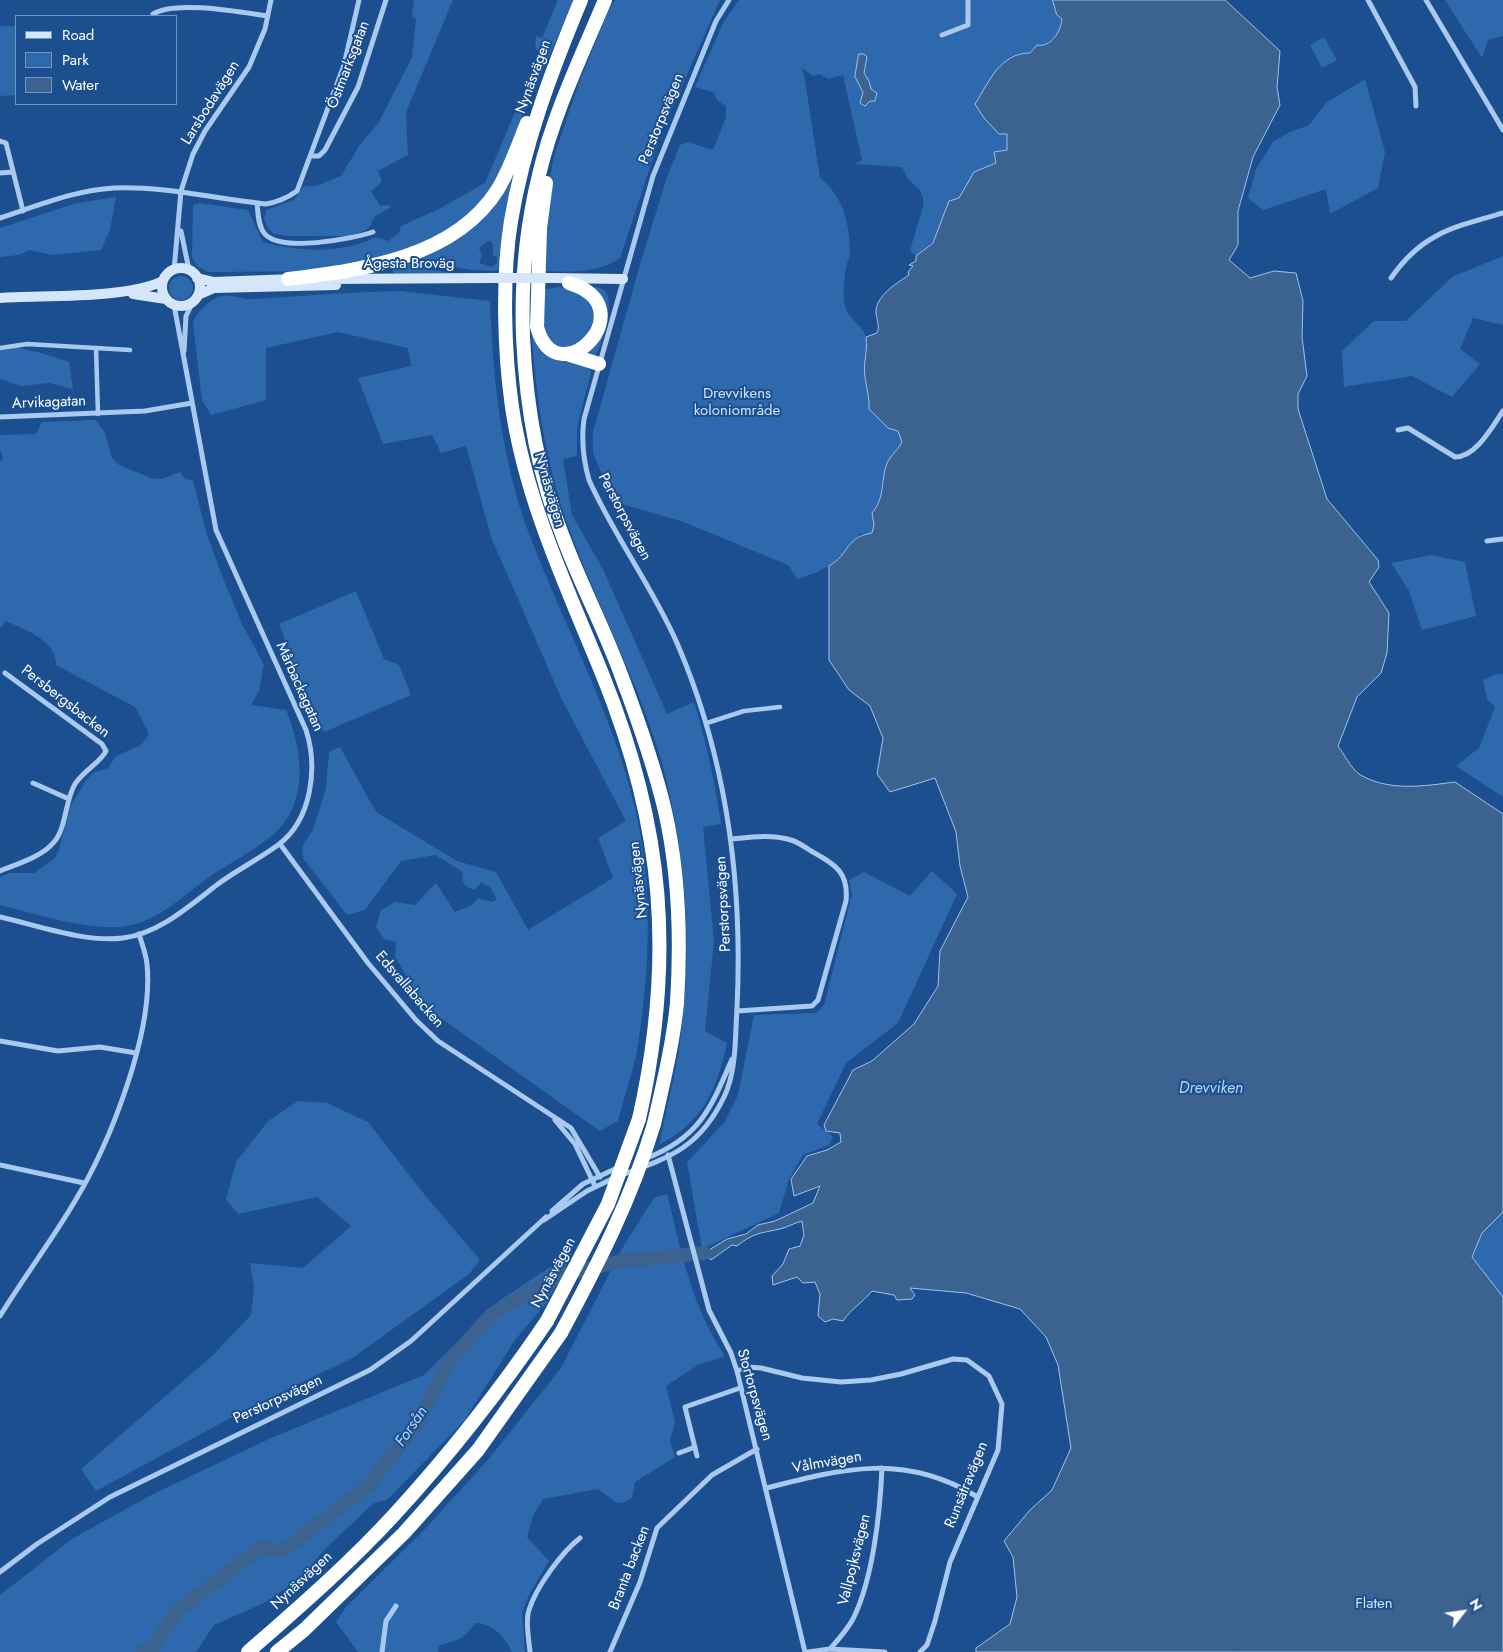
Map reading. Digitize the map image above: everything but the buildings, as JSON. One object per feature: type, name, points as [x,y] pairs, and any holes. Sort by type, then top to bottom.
[{"type":"highway","name":"Nynäsvägen","points":[[248,1652],[316,1591],[393,1516],[462,1438],[547,1321],[608,1204],[639,1119],[651,1067],[660,957],[660,918],[656,869],[647,812],[629,746],[550,552],[538,515],[526,476],[517,432],[507,359],[506,296],[510,233],[518,186],[538,113],[581,0]]},
{"type":"highway","name":"Nynäsvägen","points":[[278,1652],[304,1630],[404,1534],[478,1450],[561,1333],[607,1247],[624,1210],[642,1163],[654,1124],[667,1070],[676,1004],[678,916],[674,866],[665,811],[644,739],[619,668],[561,535],[542,468],[529,408],[525,370],[523,335],[526,246],[539,174],[552,131],[605,0]]},
{"type":"highway","points":[[288,279],[342,273],[397,258],[448,237],[481,212],[503,179],[561,42],[573,20]]},
{"type":"highway","points":[[552,131],[540,228],[537,327],[540,337],[549,347],[599,364]]},
{"type":"highway","points":[[566,354],[579,350],[591,342],[598,331],[600,319],[596,303],[591,296],[569,283]]},
{"type":"main road","points":[[394,281],[387,270],[397,258]]},
{"type":"main road","name":"Ågesta Broväg","points":[[0,298],[115,292],[151,287],[163,280],[174,270]]},
{"type":"main road","points":[[174,270],[189,270],[197,278],[199,284],[196,298]]},
{"type":"main road","name":"Ågesta Broväg","points":[[197,278],[214,282],[288,279],[622,282]]},
{"type":"main road","points":[[163,280],[170,302]]},
{"type":"main road","name":"Ågesta Broväg","points":[[553,280],[569,283],[622,282]]},
{"type":"main road","name":"Ågesta Broväg","points":[[115,292],[150,295],[181,306],[214,288],[394,281]]},
{"type":"street","name":"Larsbodavägen","points":[[174,270],[180,220],[181,191],[193,154],[205,130],[249,68],[258,48],[268,16],[270,0]]},
{"type":"street","name":"Östmarksgatan","points":[[0,218],[64,197],[114,188],[181,191],[257,203],[278,202],[297,191],[344,65],[359,0]]},
{"type":"street","name":"Östmarksgatan","points":[[311,156],[319,156],[325,150],[350,105],[371,49],[386,0]]},
{"type":"street","name":"Perstorpsvägen","points":[[544,1220],[602,1182],[669,1158],[687,1146],[717,1110],[725,1095],[734,1054],[740,952],[732,839],[722,781],[707,723],[676,641],[589,480],[582,452],[584,419],[652,176],[716,21],[729,0]]},
{"type":"street","points":[[942,35],[968,25],[968,0]]},
{"type":"street","points":[[1368,0],[1414,87],[1416,106]]},
{"type":"street","points":[[1426,0],[1503,127]]},
{"type":"street","points":[[154,14],[160,9],[188,7],[268,16]]},
{"type":"street","points":[[0,141],[6,144],[22,210]]},
{"type":"street","points":[[0,173],[13,172]]},
{"type":"street","points":[[257,203],[260,225],[264,234],[275,242],[343,241],[373,232]]},
{"type":"street","points":[[1391,278],[1397,269],[1431,237],[1448,229],[1503,213]]},
{"type":"street","name":"Larsbodavägen","points":[[180,220],[185,262],[189,270]]},
{"type":"street","name":"Mårbackagatan","points":[[184,354],[186,316],[196,298]]},
{"type":"street","name":"Mårbackagatan","points":[[0,917],[104,939],[139,934],[176,916],[234,872],[280,844],[294,828],[311,784],[311,746],[301,718],[216,530],[184,354],[170,302]]},
{"type":"street","points":[[0,348],[27,344],[130,350]]},
{"type":"street","name":"Arvikagatan","points":[[96,348],[98,414]]},
{"type":"street","name":"Arvikagatan","points":[[0,417],[145,411],[192,403]]},
{"type":"street","points":[[1398,430],[1408,428],[1455,457],[1464,457],[1473,450],[1503,411]]},
{"type":"street","points":[[1487,541],[1503,539]]},
{"type":"street","name":"Persbergsbacken","points":[[0,871],[42,852],[55,842],[75,784],[92,764],[103,758],[106,752],[102,744],[5,673]]},
{"type":"street","points":[[707,723],[744,711],[780,707]]},
{"type":"street","points":[[34,783],[69,799]]},
{"type":"street","points":[[732,839],[769,837],[790,839],[835,865],[843,876],[847,888],[846,901],[818,1000],[812,1006],[737,1010]]},
{"type":"street","name":"Edsvallabacken","points":[[280,844],[368,963],[416,1020],[438,1041],[563,1122],[575,1133],[602,1182]]},
{"type":"street","points":[[0,1316],[76,1200],[113,1124],[136,1053],[145,1010],[147,970],[139,934]]},
{"type":"street","points":[[0,1041],[58,1051],[100,1047],[136,1053]]},
{"type":"street","name":"Perstorpsvägen","points":[[0,1572],[37,1544],[110,1497],[370,1370],[411,1342],[544,1220],[562,1201],[599,1175],[666,1150],[682,1140],[698,1124],[712,1104],[734,1054]]},
{"type":"street","name":"Edsvallabacken","points":[[553,1117],[575,1144],[595,1186]]},
{"type":"street","name":"Stortorpsvägen","points":[[666,1150],[709,1310],[731,1353],[737,1371],[806,1652]]},
{"type":"street","points":[[0,1166],[84,1183]]},
{"type":"street","name":"Runsätravägen","points":[[737,1371],[748,1367],[761,1368],[811,1379],[841,1382],[901,1374],[953,1359],[967,1360],[989,1376],[1002,1404],[998,1450],[976,1496],[950,1562],[942,1598],[927,1645],[920,1652]]},
{"type":"street","points":[[697,1456],[685,1407],[740,1388]]},
{"type":"street","points":[[679,1453],[695,1447]]},
{"type":"street","name":"Branta backen","points":[[610,1652],[640,1582],[657,1528],[712,1475],[757,1449]]},
{"type":"street","name":"Vålmvägen","points":[[766,1488],[862,1468],[882,1468],[923,1472],[954,1483],[976,1496]]},
{"type":"street","name":"Vallpojksvägen","points":[[830,1649],[853,1618],[864,1588],[880,1518],[882,1468]]},
{"type":"street","points":[[530,1652],[528,1611],[538,1590],[571,1545],[580,1538]]},
{"type":"street","points":[[382,1652],[386,1621],[396,1606]]},
{"type":"street","points":[[806,1652],[830,1649],[885,1652]]},
{"type":"green space","points":[[414,0],[453,0],[406,112],[408,155],[378,171],[382,182],[371,191],[380,206],[388,205],[391,207],[374,217],[371,225],[366,230],[353,236],[287,236],[274,234],[267,227],[264,219],[266,210],[294,200],[304,186],[316,186],[341,176],[359,146],[379,122],[412,57],[416,19],[412,15]]},
{"type":"green space","points":[[558,0],[574,0],[522,117],[501,173],[470,218],[412,249],[330,271],[208,272],[198,267],[192,258],[193,205],[199,203],[248,210],[263,242],[291,248],[335,249],[363,243],[376,237],[388,241],[399,233],[401,226],[437,210],[485,183],[541,51],[535,49],[536,36],[542,38]]},
{"type":"green space","points":[[615,0],[720,0],[661,134],[620,258],[602,267],[582,271],[541,271],[548,189],[554,156],[579,83],[608,11]]},
{"type":"green space","name":"Drevvikens koloniområde","points":[[739,0],[1053,0],[1057,15],[1062,19],[1060,29],[1047,44],[1037,45],[1030,53],[1022,53],[1009,58],[1007,150],[997,155],[997,162],[974,172],[959,198],[947,208],[933,242],[916,256],[910,250],[923,207],[923,198],[920,190],[908,179],[902,167],[855,164],[862,160],[843,75],[828,79],[820,74],[813,76],[802,68],[820,178],[828,185],[840,202],[847,221],[850,253],[846,266],[844,300],[848,313],[866,337],[865,363],[869,409],[888,428],[898,431],[903,442],[888,461],[879,501],[872,513],[874,525],[872,533],[860,534],[845,550],[840,560],[815,573],[797,579],[788,565],[681,521],[614,502],[593,453],[593,432],[641,261],[667,177],[680,145],[688,142],[713,150],[726,117],[726,106],[718,101],[713,92],[695,87],[723,23]],"holes":[[[858,60],[864,71],[875,101],[861,97],[863,92],[855,77]]]},
{"type":"green space","points":[[1445,0],[1503,0],[1503,36],[1488,40],[1482,58]]},
{"type":"green space","points":[[0,26],[15,26],[15,95],[0,96]]},
{"type":"green space","points":[[1324,37],[1337,60],[1322,68],[1310,45]]},
{"type":"green space","points":[[1365,79],[1385,152],[1378,188],[1330,214],[1326,189],[1263,210],[1248,198],[1256,169],[1273,142],[1290,132],[1309,125],[1326,103]]},
{"type":"green space","points":[[517,163],[505,217],[500,271],[472,270],[409,259],[453,240]],"holes":[[[490,241],[493,245],[493,255],[497,257],[497,263],[491,267],[479,263],[482,255],[479,249],[486,242]]]},
{"type":"green space","points":[[116,197],[110,230],[101,250],[52,255],[29,250],[19,255],[0,257],[0,228],[77,203]]},
{"type":"green space","points":[[1503,256],[1503,325],[1473,318],[1460,349],[1480,364],[1452,397],[1412,376],[1344,387],[1342,351],[1374,321],[1406,321],[1452,277]]},
{"type":"green space","points":[[404,261],[417,267],[462,275],[395,276],[392,269],[395,264]]},
{"type":"green space","points":[[181,276],[189,280],[193,288],[189,296],[181,300],[173,296],[169,288],[173,280]]},
{"type":"green space","points":[[588,286],[603,289],[608,297],[609,305],[606,325],[594,357],[580,355],[599,336]]},
{"type":"green space","points":[[559,287],[577,292],[586,299],[596,316],[588,341],[558,349],[544,338],[540,290]]},
{"type":"green space","points":[[400,291],[490,301],[493,359],[500,418],[511,475],[519,503],[543,568],[590,676],[630,787],[639,826],[646,881],[648,909],[647,967],[637,1051],[618,1121],[600,1131],[425,1007],[395,957],[396,942],[384,939],[376,927],[381,910],[395,902],[415,905],[436,883],[455,912],[472,905],[478,898],[492,902],[497,900],[491,888],[481,882],[475,890],[467,887],[462,881],[463,872],[435,855],[401,861],[365,910],[347,915],[303,858],[302,847],[313,830],[326,788],[329,752],[340,747],[376,812],[457,861],[496,872],[528,930],[613,878],[598,838],[626,821],[562,700],[491,537],[466,446],[441,453],[432,435],[383,444],[358,378],[411,366],[408,348],[338,332],[266,348],[266,400],[211,415],[202,400],[193,324],[200,311],[218,297],[234,296],[253,299]]},
{"type":"green space","points":[[531,327],[536,338],[548,351],[590,369],[591,373],[577,427],[577,456],[563,459],[572,515],[603,569],[667,714],[694,702],[710,762],[719,808],[721,824],[703,827],[714,941],[705,1031],[727,1043],[718,1076],[706,1103],[687,1126],[659,1145],[679,1047],[684,1004],[686,916],[681,858],[671,801],[652,731],[626,664],[583,565],[561,506],[543,430]]},
{"type":"green space","points":[[16,347],[69,362],[73,389],[49,383],[21,386],[0,379],[0,350]]},
{"type":"green space","points":[[96,420],[105,433],[112,458],[119,465],[151,478],[162,479],[180,472],[185,479],[193,481],[207,535],[223,578],[242,624],[264,665],[259,691],[251,705],[286,710],[297,744],[300,779],[291,811],[282,826],[268,839],[205,880],[159,914],[138,923],[112,927],[96,927],[64,921],[0,905],[0,877],[9,873],[34,873],[54,859],[58,852],[71,805],[87,779],[93,773],[108,768],[116,756],[141,745],[149,734],[135,707],[56,665],[55,656],[51,649],[39,637],[6,621],[0,628],[0,463],[3,458],[0,450],[0,435],[36,434],[42,422]]},
{"type":"green space","points":[[1431,555],[1465,562],[1476,616],[1422,630],[1409,591],[1391,563]]},
{"type":"green space","points":[[356,591],[384,659],[399,665],[411,695],[324,732],[307,699],[279,624]]},
{"type":"green space","points":[[1496,674],[1503,674],[1503,797],[1456,766],[1479,748],[1495,707],[1487,699],[1483,680]]},
{"type":"green space","points":[[932,871],[957,894],[898,1023],[846,1063],[817,1124],[833,1137],[829,1145],[803,1155],[789,1179],[779,1213],[702,1249],[687,1162],[724,1123],[738,1095],[754,1015],[816,1013],[824,1005],[852,894],[849,880],[864,872],[910,896]]},
{"type":"green space","points":[[298,1101],[327,1103],[368,1122],[424,1194],[480,1260],[469,1274],[354,1357],[245,1410],[96,1491],[81,1469],[212,1356],[251,1315],[254,1287],[250,1263],[303,1268],[351,1226],[317,1197],[238,1214],[226,1199],[236,1162],[268,1121]]},
{"type":"green space","points":[[667,1194],[683,1258],[696,1298],[713,1337],[725,1356],[698,1365],[666,1386],[675,1422],[670,1441],[675,1457],[635,1482],[632,1498],[625,1502],[617,1503],[598,1489],[543,1499],[533,1516],[527,1537],[549,1561],[529,1595],[522,1612],[525,1652],[512,1652],[498,1632],[488,1625],[476,1623],[462,1638],[439,1646],[438,1652],[358,1652],[336,1622],[346,1607],[424,1530],[487,1461],[561,1368],[624,1245],[654,1198]]},
{"type":"green space","points":[[1503,1212],[1503,1297],[1472,1257],[1482,1233]]},
{"type":"green space","points":[[573,1252],[547,1302],[515,1340],[464,1421],[387,1500],[374,1503],[327,1547],[301,1577],[268,1601],[214,1625],[196,1652],[0,1652],[0,1595],[72,1539],[153,1494],[271,1438],[424,1375],[499,1301]]},
{"type":"water","name":"Drevviken","points":[[1053,0],[1225,0],[1280,51],[1277,87],[1280,105],[1253,157],[1238,211],[1238,245],[1229,260],[1250,278],[1274,271],[1296,273],[1303,301],[1302,337],[1307,376],[1298,394],[1298,409],[1327,499],[1378,560],[1379,567],[1369,582],[1389,613],[1387,653],[1381,673],[1357,697],[1338,746],[1350,765],[1359,774],[1370,780],[1406,786],[1455,782],[1503,814],[1503,1212],[1482,1233],[1472,1257],[1503,1297],[1503,1652],[976,1652],[976,1648],[1010,1624],[1017,1597],[1013,1557],[1004,1541],[1030,1510],[1052,1490],[1071,1448],[1058,1365],[1046,1337],[1020,1309],[966,1293],[910,1288],[915,1295],[912,1299],[897,1300],[894,1295],[872,1291],[843,1321],[833,1319],[825,1322],[818,1316],[820,1294],[815,1282],[803,1283],[797,1277],[773,1285],[772,1276],[783,1264],[789,1249],[800,1246],[804,1235],[802,1221],[753,1236],[737,1246],[732,1245],[711,1260],[704,1253],[727,1239],[746,1234],[758,1225],[775,1221],[813,1203],[820,1186],[794,1196],[791,1179],[807,1156],[827,1150],[841,1142],[840,1133],[826,1131],[824,1125],[853,1070],[872,1061],[914,1024],[938,986],[940,951],[968,897],[960,866],[956,832],[935,778],[890,792],[877,774],[883,738],[870,706],[849,690],[829,660],[829,566],[857,538],[872,533],[874,525],[872,513],[879,501],[886,467],[888,461],[902,442],[898,431],[888,428],[869,409],[864,373],[866,337],[878,331],[876,313],[879,301],[888,291],[909,275],[908,272],[913,266],[909,265],[916,261],[916,256],[933,243],[949,201],[959,198],[974,172],[996,163],[994,152],[1007,150],[1007,134],[999,134],[984,118],[975,104],[996,70],[1003,63],[1020,54],[1030,53],[1037,45],[1047,44],[1054,38],[1060,29],[1062,19],[1057,15]]},
{"type":"water","points":[[859,54],[864,54],[867,57],[864,73],[871,89],[877,93],[875,101],[870,101],[865,106],[860,103],[863,92],[855,77]]},
{"type":"waterway","name":"Forsån","points":[[142,1652],[152,1649],[177,1611],[261,1548],[283,1551],[368,1486],[417,1424],[448,1363],[492,1314],[561,1275],[617,1262],[704,1253]]},
{"type":"park label","name":"Flaten","points":[[1374,1604]]}]
